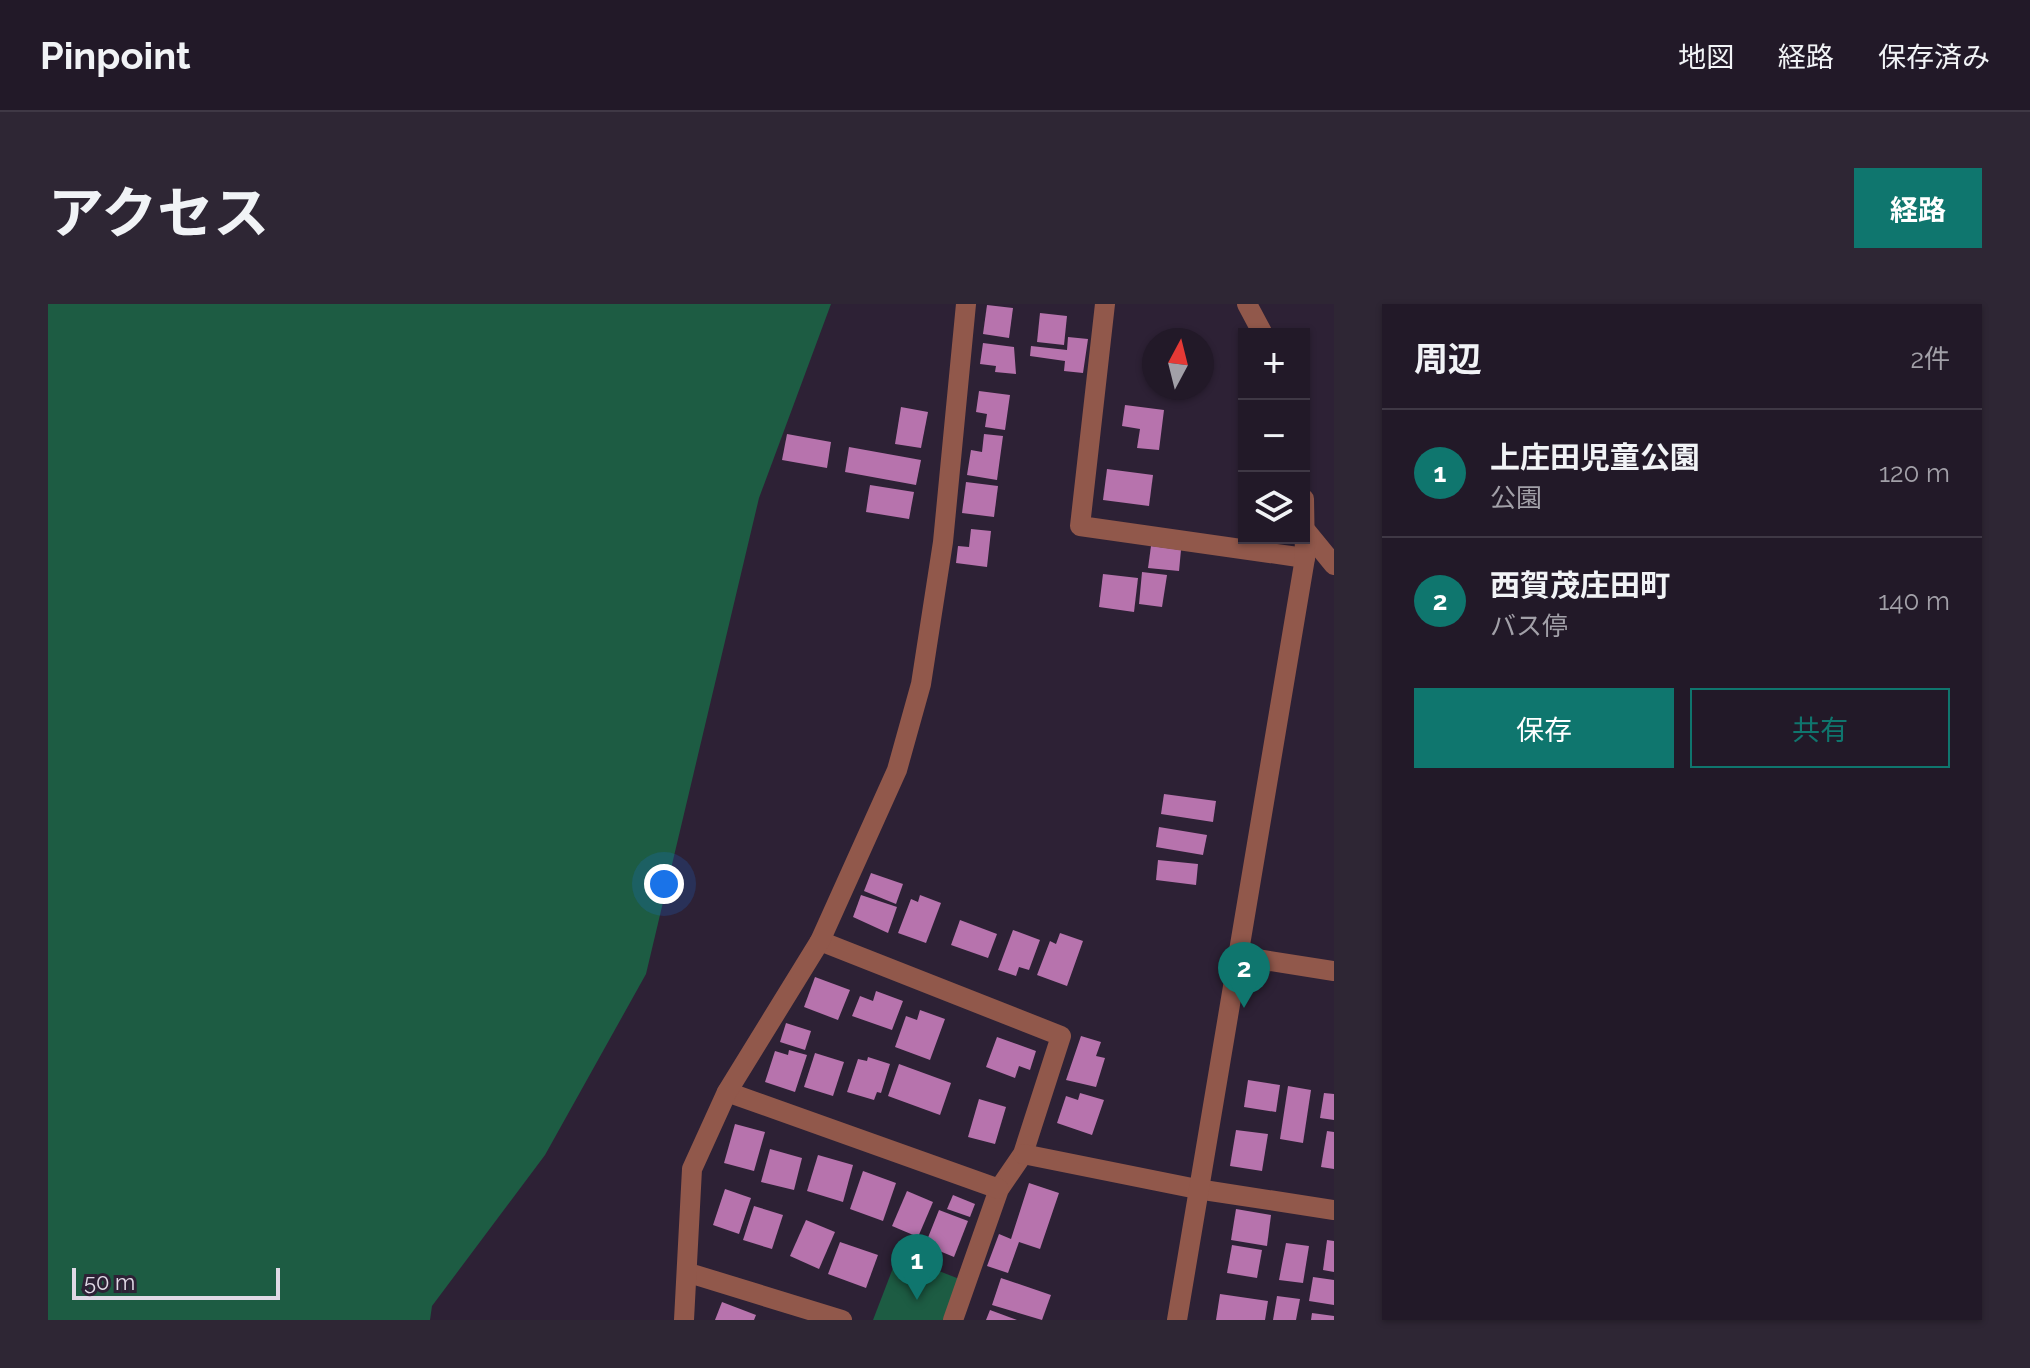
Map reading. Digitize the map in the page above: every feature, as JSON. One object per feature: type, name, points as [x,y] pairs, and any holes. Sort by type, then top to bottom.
[{"type":"street","points":[[684,1320],[689,1273],[692,1169],[727,1092],[820,941],[897,770],[921,684],[943,542],[966,304]]},
{"type":"street","points":[[1105,304],[1080,526],[1305,558]]},
{"type":"street","points":[[1247,304],[1260,328]]},
{"type":"street","points":[[1310,536],[1334,565]]},
{"type":"street","points":[[1177,1320],[1306,544]]},
{"type":"street","points":[[820,941],[1061,1036],[1023,1154],[999,1189],[953,1320]]},
{"type":"street","points":[[1238,956],[1334,971]]},
{"type":"street","points":[[727,1092],[999,1189]]},
{"type":"street","points":[[1023,1154],[1197,1189],[1334,1210]]},
{"type":"street","points":[[689,1273],[842,1320]]},
{"type":"green space","points":[[48,304],[831,304],[759,498],[646,974],[545,1155],[432,1306],[430,1320],[48,1320]]},
{"type":"green space","points":[[898,1255],[962,1280],[946,1320],[873,1320]]},
{"type":"building","points":[[987,305],[1013,308],[1009,338],[983,334]]},
{"type":"building","points":[[1040,313],[1067,316],[1064,345],[1037,342]]},
{"type":"building","points":[[1068,337],[1088,339],[1083,373],[1064,371],[1065,361],[1030,356],[1031,346],[1067,350]]},
{"type":"building","points":[[983,343],[1014,347],[1016,374],[995,372],[996,366],[980,364]]},
{"type":"building","points":[[979,391],[1010,395],[1005,430],[985,427],[987,414],[976,412]]},
{"type":"building","points":[[1125,405],[1164,410],[1159,450],[1137,448],[1140,429],[1122,426]]},
{"type":"building","points":[[901,407],[928,412],[921,448],[895,444]]},
{"type":"building","points":[[787,434],[831,442],[827,468],[782,460]]},
{"type":"building","points":[[984,434],[1003,436],[997,480],[967,475],[971,450],[982,452]]},
{"type":"building","points":[[849,447],[921,460],[916,485],[845,472]]},
{"type":"building","points":[[1107,469],[1153,475],[1149,506],[1103,500]]},
{"type":"building","points":[[966,482],[998,486],[994,517],[962,513]]},
{"type":"building","points":[[870,485],[914,492],[909,519],[866,512]]},
{"type":"building","points":[[971,529],[991,531],[987,567],[956,563],[958,546],[969,547]]},
{"type":"building","points":[[1151,546],[1181,550],[1179,571],[1148,568]]},
{"type":"building","points":[[1142,572],[1167,575],[1162,607],[1139,604]]},
{"type":"building","points":[[1103,574],[1138,578],[1134,612],[1099,607]]},
{"type":"building","points":[[1164,794],[1216,801],[1213,822],[1161,814]]},
{"type":"building","points":[[1159,827],[1207,835],[1203,855],[1156,847]]},
{"type":"building","points":[[1158,860],[1198,864],[1196,885],[1156,880]]},
{"type":"building","points":[[871,873],[903,884],[896,904],[864,891]]},
{"type":"building","points":[[861,895],[897,907],[888,933],[853,917]]},
{"type":"building","points":[[920,895],[941,903],[926,943],[898,933],[911,899],[918,902]]},
{"type":"building","points":[[960,920],[997,934],[988,958],[951,945]]},
{"type":"building","points":[[1013,930],[1040,940],[1029,970],[1019,967],[1016,976],[998,970]]},
{"type":"building","points":[[1060,933],[1083,941],[1067,986],[1037,975],[1050,941],[1056,944]]},
{"type":"building","points":[[815,977],[850,990],[838,1020],[804,1007]]},
{"type":"building","points":[[876,991],[903,1001],[892,1030],[852,1016],[860,996],[873,1001]]},
{"type":"building","points":[[920,1010],[945,1019],[930,1060],[895,1047],[906,1016],[917,1020]]},
{"type":"building","points":[[786,1023],[811,1031],[805,1050],[780,1042]]},
{"type":"building","points":[[1081,1036],[1101,1042],[1096,1056],[1105,1058],[1096,1087],[1066,1080]]},
{"type":"building","points":[[997,1037],[1036,1051],[1030,1070],[1019,1066],[1015,1078],[986,1067]]},
{"type":"building","points":[[789,1050],[807,1055],[795,1092],[765,1082],[775,1051],[788,1055]]},
{"type":"building","points":[[815,1053],[844,1062],[833,1096],[804,1087]]},
{"type":"building","points":[[868,1057],[890,1064],[881,1093],[877,1092],[874,1100],[847,1092],[858,1059],[867,1061]]},
{"type":"building","points":[[899,1064],[951,1083],[940,1115],[888,1096]]},
{"type":"building","points":[[1248,1080],[1280,1085],[1276,1112],[1244,1107]]},
{"type":"building","points":[[1288,1086],[1311,1090],[1303,1143],[1280,1139]]},
{"type":"building","points":[[1080,1093],[1104,1100],[1092,1135],[1057,1123],[1066,1096],[1078,1100]]},
{"type":"building","points":[[1324,1093],[1334,1094],[1334,1120],[1320,1118]]},
{"type":"building","points":[[979,1099],[1006,1107],[995,1144],[968,1137]]},
{"type":"building","points":[[735,1124],[765,1132],[754,1171],[724,1163]]},
{"type":"building","points":[[1236,1130],[1268,1134],[1262,1171],[1230,1166]]},
{"type":"building","points":[[1327,1131],[1334,1132],[1334,1169],[1321,1167]]},
{"type":"building","points":[[770,1149],[802,1158],[794,1190],[761,1182]]},
{"type":"building","points":[[818,1155],[853,1165],[843,1202],[807,1191]]},
{"type":"building","points":[[863,1171],[896,1183],[883,1221],[850,1209]]},
{"type":"building","points":[[1029,1183],[1059,1193],[1040,1249],[1019,1242],[1008,1273],[987,1266],[999,1234],[1011,1239]]},
{"type":"building","points":[[725,1189],[751,1198],[739,1234],[713,1225]]},
{"type":"building","points":[[907,1191],[933,1202],[918,1237],[892,1226]]},
{"type":"building","points":[[953,1195],[975,1204],[970,1217],[947,1209]]},
{"type":"building","points":[[754,1206],[783,1215],[772,1249],[743,1240]]},
{"type":"building","points":[[1236,1209],[1271,1215],[1267,1246],[1231,1240]]},
{"type":"building","points":[[939,1210],[968,1221],[954,1257],[925,1245]]},
{"type":"building","points":[[806,1220],[835,1232],[819,1269],[790,1256]]},
{"type":"building","points":[[1327,1240],[1334,1241],[1334,1272],[1323,1270]]},
{"type":"building","points":[[840,1242],[878,1255],[866,1288],[828,1274]]},
{"type":"building","points":[[1286,1243],[1309,1246],[1303,1283],[1279,1280]]},
{"type":"building","points":[[1232,1245],[1262,1250],[1257,1278],[1227,1273]]},
{"type":"building","points":[[1313,1277],[1334,1280],[1334,1305],[1309,1301]]},
{"type":"building","points":[[1001,1278],[1051,1295],[1042,1320],[992,1305]]},
{"type":"building","points":[[1220,1294],[1268,1301],[1265,1320],[1216,1320]]},
{"type":"building","points":[[1277,1296],[1300,1299],[1296,1320],[1273,1320]]},
{"type":"building","points":[[722,1302],[756,1315],[754,1320],[715,1320]]},
{"type":"building","points":[[990,1310],[1017,1320],[986,1320]]},
{"type":"building","points":[[1312,1313],[1334,1316],[1334,1320],[1311,1320]]},
{"type":"place","name":"西賀茂庄田町","points":[[1244,1008]]},
{"type":"place","name":"上庄田児童公園","points":[[917,1300]]}]
